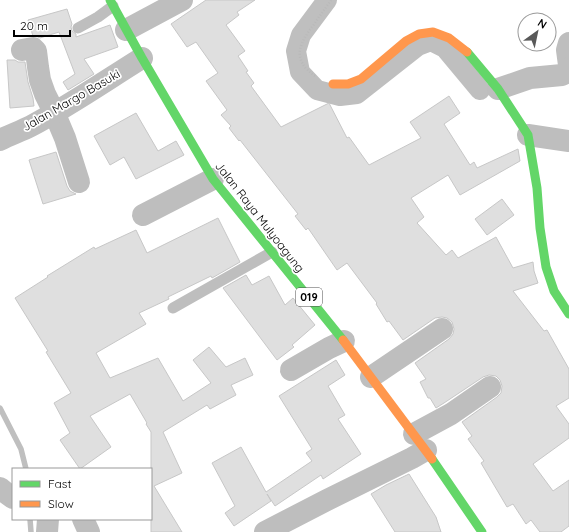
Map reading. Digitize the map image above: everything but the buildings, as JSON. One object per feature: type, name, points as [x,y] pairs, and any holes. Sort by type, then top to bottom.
[{"type":"main road","name":"Jalan Raya Mulyoagung","points":[[112,3],[142,58],[213,178],[344,340],[420,442],[482,532]]},
{"type":"main road","points":[[333,84],[348,84],[360,79],[406,41],[419,34],[433,32],[449,38],[465,50],[498,89],[528,135],[537,188],[540,228],[546,267],[554,291],[569,314]]},
{"type":"street","points":[[126,30],[182,0]]},
{"type":"street","points":[[498,89],[530,78],[562,75],[566,73],[569,70],[567,50],[569,43]]},
{"type":"street","points":[[22,50],[33,48],[36,51],[40,80],[65,138],[79,182]]},
{"type":"street","name":"Jalan Margo Basuki","points":[[2,139],[54,112],[142,58]]},
{"type":"street","points":[[528,135],[569,141]]},
{"type":"street","points":[[143,216],[213,178]]},
{"type":"street","points":[[371,377],[442,329]]},
{"type":"street","points":[[291,370],[344,340]]},
{"type":"street","points":[[265,532],[412,458],[420,442],[451,414],[490,387]]},
{"type":"street","points":[[0,488],[12,497]]},
{"type":"street","points":[[46,532],[48,520]]},
{"type":"street","points":[[83,520],[89,532]]},
{"type":"lane","points":[[78,28],[98,17],[112,3]]},
{"type":"lane","points":[[173,308],[272,252]]},
{"type":"path","points":[[331,0],[303,40],[299,53],[308,70],[319,78],[333,84]]},
{"type":"waterway","points":[[327,0],[301,35],[296,51],[300,72],[317,90],[340,96],[357,94],[418,46],[431,41],[445,48],[480,90]]},
{"type":"waterway","points":[[0,408],[21,449],[26,468]]},
{"type":"waterway","points":[[30,520],[31,532]]},
{"type":"traffic: fast","points":[[110,0],[213,179],[343,340]]},
{"type":"traffic: fast","points":[[467,52],[498,89],[528,135],[537,188],[540,228],[546,267],[554,291],[569,314]]},
{"type":"traffic: fast","points":[[432,459],[482,532]]},
{"type":"traffic: slow","points":[[333,84],[348,84],[361,79],[406,41],[419,34],[433,32],[449,38],[467,52]]},
{"type":"traffic: slow","points":[[343,340],[432,459]]}]
